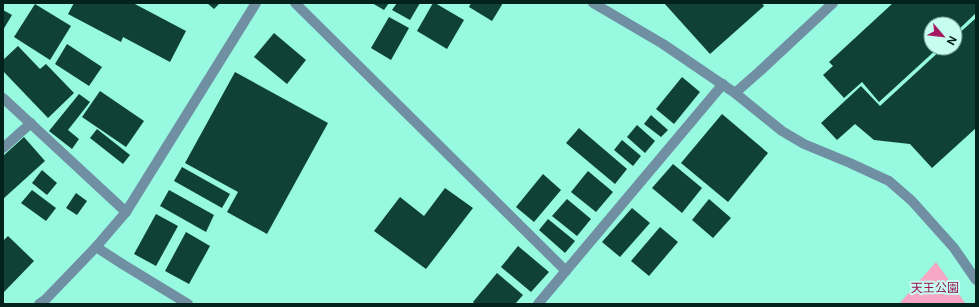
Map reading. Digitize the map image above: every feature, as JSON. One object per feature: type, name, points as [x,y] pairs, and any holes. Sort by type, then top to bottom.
[{"type":"street","points":[[39,304],[46,299],[96,247],[126,212],[256,3]]},
{"type":"street","points":[[295,3],[566,271]]},
{"type":"street","points":[[593,3],[663,44],[723,84],[782,131],[804,144],[889,181],[912,201],[954,248],[976,280]]},
{"type":"street","points":[[735,93],[833,3]]},
{"type":"street","points":[[538,304],[723,84]]},
{"type":"street","points":[[3,98],[126,212]]},
{"type":"street","points":[[3,148],[31,123]]},
{"type":"street","points":[[96,247],[188,304]]},
{"type":"green space","name":"天王公園","points":[[936,262],[966,304],[899,304]]},
{"type":"building","points":[[74,3],[133,3],[186,31],[170,62],[123,37],[121,42],[68,14]]},
{"type":"building","points":[[207,3],[220,3],[214,9]]},
{"type":"building","points":[[372,3],[389,3],[384,10]]},
{"type":"building","points":[[397,3],[420,3],[410,20],[392,10]]},
{"type":"building","points":[[433,3],[464,20],[447,49],[417,31]]},
{"type":"building","points":[[471,3],[503,3],[492,21],[469,7]]},
{"type":"building","points":[[664,3],[762,3],[764,6],[710,54]]},
{"type":"building","points":[[893,3],[976,3],[976,13],[963,25],[963,16],[923,16],[923,56],[929,56],[879,102],[862,82],[844,98],[823,75],[833,66],[829,62]]},
{"type":"building","points":[[35,4],[71,26],[50,60],[14,37]]},
{"type":"building","points":[[3,10],[12,15],[3,30]]},
{"type":"building","points":[[389,17],[409,28],[391,60],[371,48]]},
{"type":"building","points":[[976,18],[976,128],[932,168],[910,144],[874,140],[855,124],[837,140],[821,123],[861,86],[880,106],[934,56],[963,56],[963,30]]},
{"type":"building","points":[[274,33],[306,60],[287,84],[254,57]]},
{"type":"building","points":[[67,44],[102,67],[89,86],[55,64]]},
{"type":"building","points":[[18,46],[40,69],[46,64],[74,93],[48,118],[3,71],[3,60]]},
{"type":"building","points":[[235,72],[328,123],[267,234],[227,212],[238,192],[185,163]]},
{"type":"building","points":[[682,77],[700,92],[674,124],[656,109]]},
{"type":"building","points":[[100,91],[144,121],[126,147],[82,117]]},
{"type":"building","points":[[79,94],[90,102],[68,130],[79,139],[72,149],[49,131]]},
{"type":"building","points":[[722,114],[768,153],[728,202],[681,163]]},
{"type":"building","points":[[651,115],[668,130],[661,137],[644,124]]},
{"type":"building","points":[[637,125],[655,141],[645,153],[627,137]]},
{"type":"building","points":[[579,128],[627,169],[615,184],[566,143]]},
{"type":"building","points":[[97,129],[130,155],[123,164],[90,138]]},
{"type":"building","points":[[24,137],[45,161],[3,199],[3,156]]},
{"type":"building","points":[[622,140],[641,156],[633,166],[614,150]]},
{"type":"building","points":[[673,164],[702,188],[682,213],[652,188]]},
{"type":"building","points":[[182,167],[230,194],[222,208],[174,181]]},
{"type":"building","points":[[42,170],[57,183],[47,195],[32,183]]},
{"type":"building","points":[[588,171],[613,192],[596,212],[571,192]]},
{"type":"building","points":[[543,174],[561,190],[534,222],[516,207]]},
{"type":"building","points":[[445,188],[473,208],[426,269],[374,231],[400,197],[424,216]]},
{"type":"building","points":[[32,190],[56,208],[46,221],[21,203]]},
{"type":"building","points":[[169,190],[214,215],[206,232],[160,206]]},
{"type":"building","points":[[76,193],[87,201],[77,215],[66,208]]},
{"type":"building","points":[[567,199],[591,219],[577,236],[552,216]]},
{"type":"building","points":[[709,199],[731,218],[713,238],[692,220]]},
{"type":"building","points":[[632,208],[650,223],[620,257],[602,242]]},
{"type":"building","points":[[156,214],[178,226],[156,266],[134,254]]},
{"type":"building","points":[[548,219],[575,241],[565,253],[539,230]]},
{"type":"building","points":[[660,227],[678,242],[649,276],[631,261]]},
{"type":"building","points":[[186,232],[210,246],[189,284],[165,271]]},
{"type":"building","points":[[8,236],[34,261],[3,293],[3,241]]},
{"type":"building","points":[[518,246],[549,272],[531,292],[501,267]]},
{"type":"building","points":[[497,273],[523,295],[515,304],[475,304],[473,302]]}]
